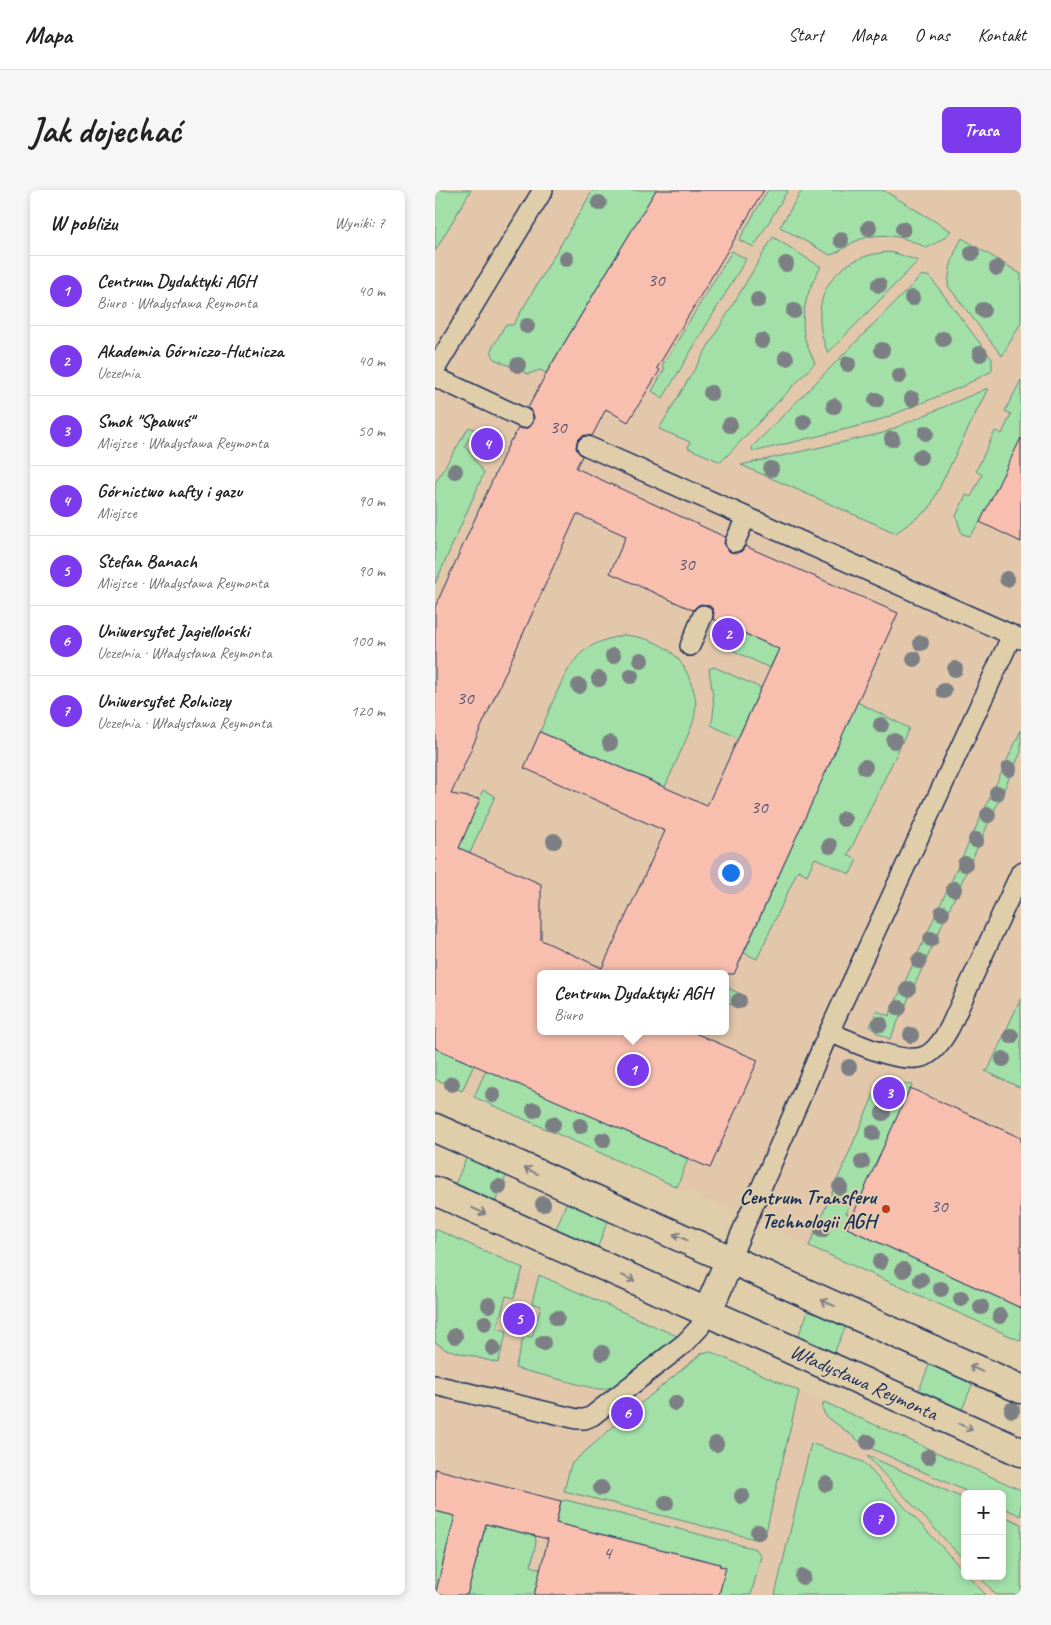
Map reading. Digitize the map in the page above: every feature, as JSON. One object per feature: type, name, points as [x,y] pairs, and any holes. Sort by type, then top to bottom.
[{"type":"street","points":[[435,1128],[1021,1389]]},
{"type":"street","name":"Władysława Reymonta","points":[[435,1191],[1021,1452]]},
{"type":"street","points":[[707,1313],[730,1260]]},
{"type":"lane","points":[[435,369],[543,190]]},
{"type":"lane","points":[[435,378],[523,418]]},
{"type":"lane","points":[[587,446],[1016,637],[829,1032],[730,1260]]},
{"type":"lane","points":[[735,542],[746,517]]},
{"type":"lane","points":[[690,646],[703,615]]},
{"type":"lane","points":[[829,1032],[887,1055],[904,1059],[921,1057],[932,1051],[950,1027],[1021,872]]},
{"type":"lane","points":[[435,1385],[577,1419],[585,1419],[592,1416],[685,1343],[699,1328],[707,1313]]},
{"type":"shaded area","points":[[435,190],[1021,190],[1021,1341],[435,1079]]},
{"type":"shaded area","points":[[435,1229],[1021,1490],[1021,1595],[435,1595]]},
{"type":"green space","points":[[435,190],[471,190],[435,251]]},
{"type":"green space","points":[[593,190],[656,190],[546,373],[540,370],[528,374],[494,359],[491,350],[505,325],[513,325]]},
{"type":"green space","points":[[768,190],[788,190],[754,247],[739,240]]},
{"type":"green space","points":[[802,190],[883,190],[951,231],[944,238],[927,248],[909,240],[882,235],[864,238],[830,255],[780,227]]},
{"type":"green space","points":[[773,237],[821,267],[808,293],[803,323],[806,342],[815,363],[721,462],[688,448],[690,442],[659,429]]},
{"type":"green space","points":[[962,238],[1021,274],[1021,323],[1002,356],[948,286],[952,261]]},
{"type":"green space","points":[[732,251],[746,259],[663,398],[652,391],[665,368],[662,366]]},
{"type":"green space","points":[[889,252],[918,261],[828,353],[822,334],[820,316],[822,299],[829,284],[839,272],[852,262],[869,255]]},
{"type":"green space","points":[[922,275],[930,277],[992,359],[992,371],[961,387],[875,422],[753,451],[753,446]]},
{"type":"green space","points":[[1021,380],[1021,439],[980,522],[970,536],[962,534],[956,516],[966,495],[971,497],[982,475],[976,471],[995,431],[1002,434],[1011,414],[1005,411]]},
{"type":"green space","points":[[988,388],[929,509],[896,533],[741,465],[883,433]]},
{"type":"green space","points":[[469,427],[482,433],[480,437],[470,437],[465,446],[484,473],[435,584],[435,483]]},
{"type":"green space","points":[[723,624],[779,649],[770,668],[715,642]]},
{"type":"green space","points":[[624,635],[647,639],[666,648],[681,662],[694,690],[696,705],[694,720],[665,787],[540,732],[564,677],[577,657],[594,645]]},
{"type":"green space","points":[[714,667],[761,688],[738,738],[711,725],[714,704],[709,669]]},
{"type":"green space","points":[[857,702],[909,728],[848,855],[857,860],[850,874],[815,858],[807,875],[798,870],[757,959],[744,953]]},
{"type":"green space","points":[[1021,730],[1021,752],[890,1039],[877,1033],[870,1026],[877,1011],[889,1016]]},
{"type":"green space","points":[[483,790],[495,796],[470,853],[459,848]]},
{"type":"green space","points":[[729,988],[745,996],[740,1008],[729,1003]]},
{"type":"green space","points":[[1021,998],[1021,1088],[985,1071],[988,1070]]},
{"type":"green space","points":[[496,1047],[509,1079],[688,1159],[677,1187],[474,1097]]},
{"type":"green space","points":[[435,1048],[474,1065],[462,1091],[435,1079]]},
{"type":"green space","points":[[880,1080],[912,1085],[862,1195],[855,1192],[846,1213],[852,1216],[847,1228],[1021,1308],[1021,1341],[809,1246]]},
{"type":"green space","points":[[468,1154],[508,1172],[493,1207],[453,1189]]},
{"type":"green space","points":[[568,1199],[609,1217],[596,1252],[554,1234]]},
{"type":"green space","points":[[435,1229],[523,1268],[514,1298],[506,1296],[497,1328],[507,1331],[498,1363],[445,1349],[435,1342]]},
{"type":"green space","points":[[539,1275],[677,1336],[633,1373],[606,1389],[593,1388],[515,1368],[524,1335],[532,1337],[541,1306],[532,1303]]},
{"type":"green space","points":[[810,1307],[847,1324],[832,1357],[796,1341]]},
{"type":"green space","points":[[711,1352],[799,1391],[765,1536],[759,1540],[564,1491],[571,1464],[622,1419],[702,1353]]},
{"type":"green space","points":[[931,1360],[974,1380],[960,1415],[917,1395]]},
{"type":"green space","points":[[824,1402],[1021,1490],[1021,1516],[1006,1509],[1006,1490],[963,1490],[864,1445],[825,1415],[822,1408]]},
{"type":"green space","points":[[811,1443],[863,1462],[961,1568],[961,1580],[972,1580],[986,1595],[775,1595]]},
{"type":"green space","points":[[866,1455],[961,1497],[961,1557]]},
{"type":"green space","points":[[566,1500],[756,1549],[761,1556],[751,1595],[719,1595],[725,1567],[719,1566],[720,1564],[556,1523],[561,1501]]},
{"type":"green space","points":[[435,1511],[455,1516],[435,1595]]},
{"type":"green space","points":[[1006,1517],[1021,1524],[1021,1595],[996,1595],[983,1580],[1006,1580]]},
{"type":"green space","points":[[486,1524],[535,1536],[536,1542],[531,1566],[541,1569],[534,1595],[467,1595]]},
{"type":"building","points":[[656,190],[764,190],[657,368],[660,370],[628,422],[606,409],[592,436],[585,435],[577,441],[576,448],[582,456],[576,468],[725,537],[724,544],[730,552],[737,553],[742,551],[745,546],[898,613],[734,974],[729,974],[729,970],[537,970],[537,1035],[699,1035],[758,1060],[710,1168],[435,1048],[435,607],[511,439],[518,428],[530,427],[533,423],[532,411],[528,408],[547,372]],"holes":[[[577,514],[626,536],[610,573],[693,610],[701,604],[708,605],[714,613],[713,619],[779,649],[707,806],[540,732],[524,768],[665,831],[602,968],[541,940],[541,884],[459,848],[480,799],[451,794]]]},
{"type":"building","points":[[1021,438],[1021,542],[980,522]]},
{"type":"building","points":[[910,1088],[1021,1138],[1021,1308],[847,1228]]},
{"type":"building","points":[[435,1469],[561,1501],[556,1523],[720,1564],[719,1566],[726,1567],[719,1595],[534,1595],[548,1539],[486,1524],[467,1595],[435,1595],[455,1516],[435,1511]]},
{"type":"place","name":"Górnictwo nafty i gazu","points":[[487,444]]},
{"type":"place","name":"Akademia Górniczo-Hutnicza","points":[[728,634]]},
{"type":"place","name":"Centrum Dydaktyki AGH","points":[[633,1070]]},
{"type":"place","name":"Smok \"Spawuś\"","points":[[889,1093]]},
{"type":"place","name":"Centrum Transferu Technologii AGH","points":[[886,1209]]},
{"type":"place","name":"Stefan Banach","points":[[519,1319]]},
{"type":"place","name":"Uniwersytet Jagielloński","points":[[627,1413]]},
{"type":"place","name":"Uniwersytet Rolniczy","points":[[879,1519]]}]
